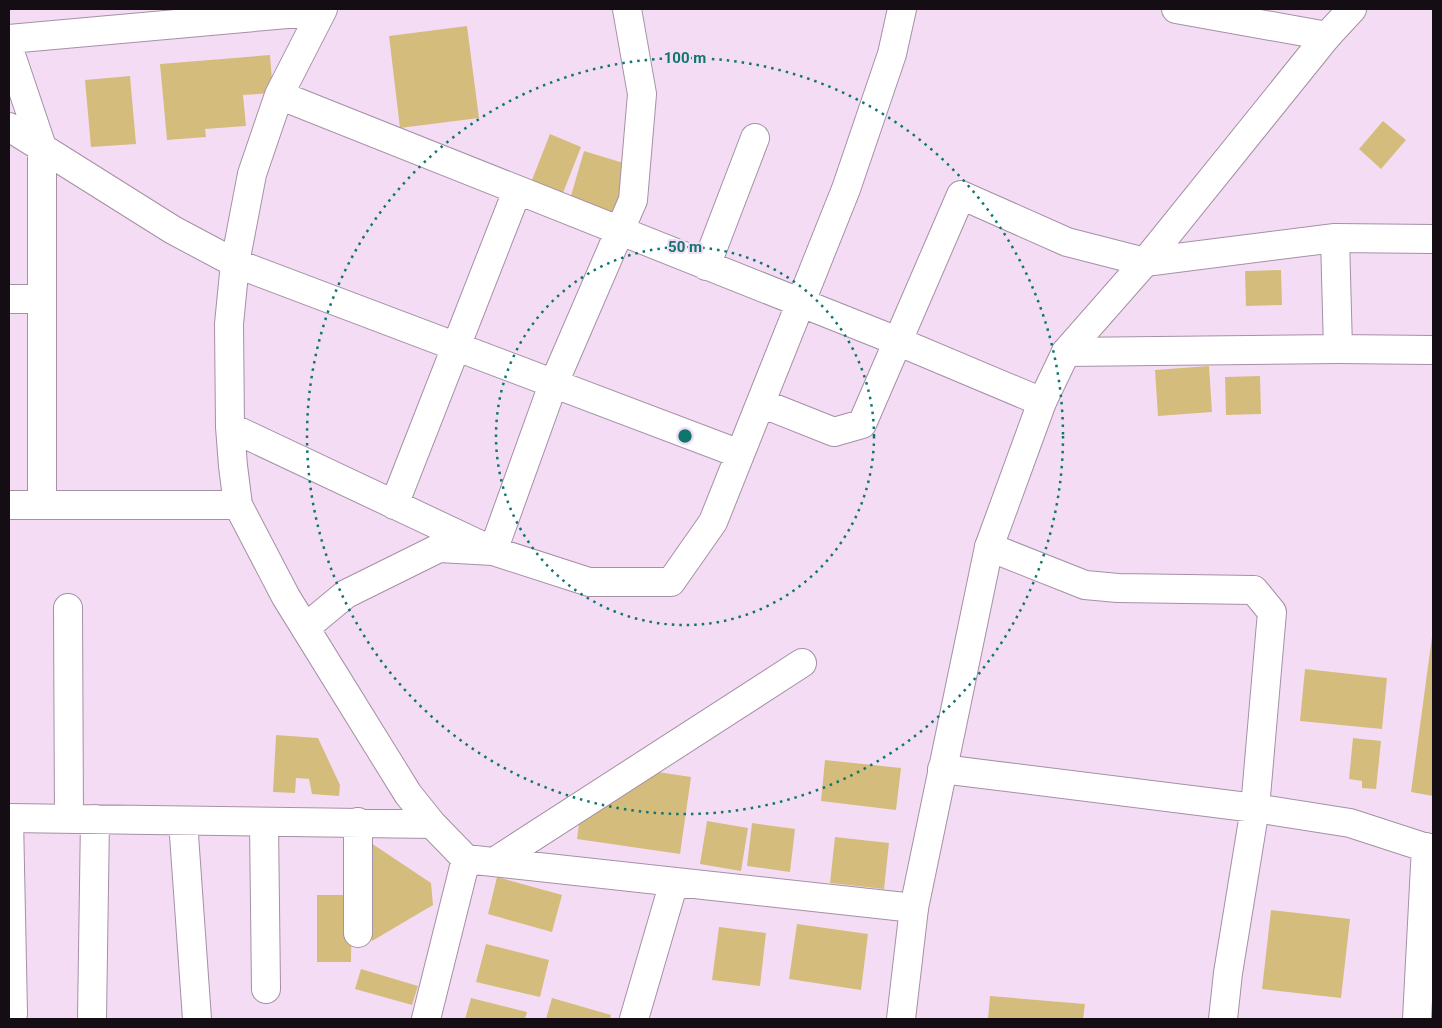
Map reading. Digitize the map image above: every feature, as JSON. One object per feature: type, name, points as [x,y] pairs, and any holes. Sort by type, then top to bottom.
[{"type":"street","points":[[493,551],[554,383],[633,200],[642,94],[627,9]]},
{"type":"street","points":[[230,427],[493,551],[589,582],[671,582],[713,522],[761,403],[849,180],[892,54],[902,9]]},
{"type":"street","points":[[1176,9],[1327,36]]},
{"type":"street","points":[[900,1019],[914,908],[989,547],[1042,402],[1066,352],[1145,262],[1327,36],[1352,9]]},
{"type":"street","points":[[9,39],[322,10]]},
{"type":"street","points":[[322,10],[279,95],[252,174],[235,263],[230,324],[230,427],[238,505],[286,597],[408,794],[432,824],[466,859],[914,908]]},
{"type":"street","points":[[9,49],[42,147],[42,505]]},
{"type":"street","points":[[279,95],[897,341],[1042,402]]},
{"type":"street","points":[[9,127],[173,230],[235,263],[740,454]]},
{"type":"street","points":[[706,266],[755,138]]},
{"type":"street","points":[[394,505],[517,191]]},
{"type":"street","points":[[761,403],[834,432],[862,424],[962,195],[1067,242],[1145,262],[1335,238],[1433,239]]},
{"type":"street","points":[[1335,238],[1338,349]]},
{"type":"street","points":[[9,299],[42,299]]},
{"type":"street","points":[[1066,352],[1338,349],[1433,350]]},
{"type":"street","points":[[9,505],[238,505]]},
{"type":"street","points":[[989,547],[1085,585],[1118,588],[1254,590],[1272,612],[1255,808],[1228,974],[1223,1019]]},
{"type":"street","points":[[305,628],[346,594],[439,548],[493,551]]},
{"type":"street","points":[[68,608],[82,819],[92,1019]]},
{"type":"street","points":[[494,862],[802,663]]},
{"type":"street","points":[[942,769],[1255,808],[1350,823],[1430,849],[1417,1019]]},
{"type":"street","points":[[13,1014],[9,818],[432,824]]},
{"type":"street","points":[[183,820],[197,1019]]},
{"type":"street","points":[[264,822],[266,989]]},
{"type":"street","points":[[358,822],[358,934]]},
{"type":"street","points":[[426,1019],[466,859]]},
{"type":"street","points":[[634,1019],[674,882]]},
{"type":"building","points":[[467,26],[479,118],[400,128],[389,36]]},
{"type":"building","points":[[270,55],[273,93],[243,95],[246,126],[205,129],[206,137],[167,140],[160,64]]},
{"type":"building","points":[[130,76],[136,144],[91,147],[85,80]]},
{"type":"building","points":[[1383,121],[1406,140],[1381,169],[1359,149]]},
{"type":"building","points":[[550,134],[581,147],[561,198],[530,185]]},
{"type":"building","points":[[584,151],[630,165],[613,220],[568,206]]},
{"type":"building","points":[[1281,270],[1282,305],[1246,306],[1245,271]]},
{"type":"building","points":[[1209,366],[1212,412],[1158,416],[1155,370]]},
{"type":"building","points":[[1260,376],[1261,414],[1226,415],[1225,377]]},
{"type":"building","points":[[1433,637],[1433,796],[1411,792]]},
{"type":"building","points":[[1305,669],[1387,678],[1382,729],[1300,721]]},
{"type":"building","points":[[276,735],[318,738],[340,785],[339,796],[312,794],[309,779],[296,778],[295,793],[273,792]]},
{"type":"building","points":[[1353,738],[1381,741],[1376,789],[1362,788],[1362,781],[1349,779]]},
{"type":"building","points":[[825,760],[901,768],[896,810],[821,801]]},
{"type":"building","points":[[658,772],[691,777],[680,854],[577,839],[580,816]]},
{"type":"building","points":[[707,821],[748,828],[741,871],[700,864]]},
{"type":"building","points":[[752,823],[795,829],[790,872],[747,866]]},
{"type":"building","points":[[835,837],[889,843],[884,889],[830,883]]},
{"type":"building","points":[[371,843],[431,883],[433,905],[372,941]]},
{"type":"building","points":[[497,877],[562,895],[552,932],[488,914]]},
{"type":"building","points":[[317,895],[352,895],[351,962],[317,962]]},
{"type":"building","points":[[1271,910],[1350,919],[1341,998],[1262,989]]},
{"type":"building","points":[[797,924],[868,934],[861,990],[789,979]]},
{"type":"building","points":[[719,927],[766,933],[760,986],[712,980]]},
{"type":"building","points":[[486,944],[549,960],[540,997],[476,982]]},
{"type":"building","points":[[361,969],[418,986],[412,1005],[355,989]]},
{"type":"building","points":[[990,996],[1085,1004],[1083,1019],[988,1019]]},
{"type":"building","points":[[471,998],[527,1012],[525,1019],[465,1019]]},
{"type":"building","points":[[552,998],[611,1015],[610,1019],[546,1019]]}]
